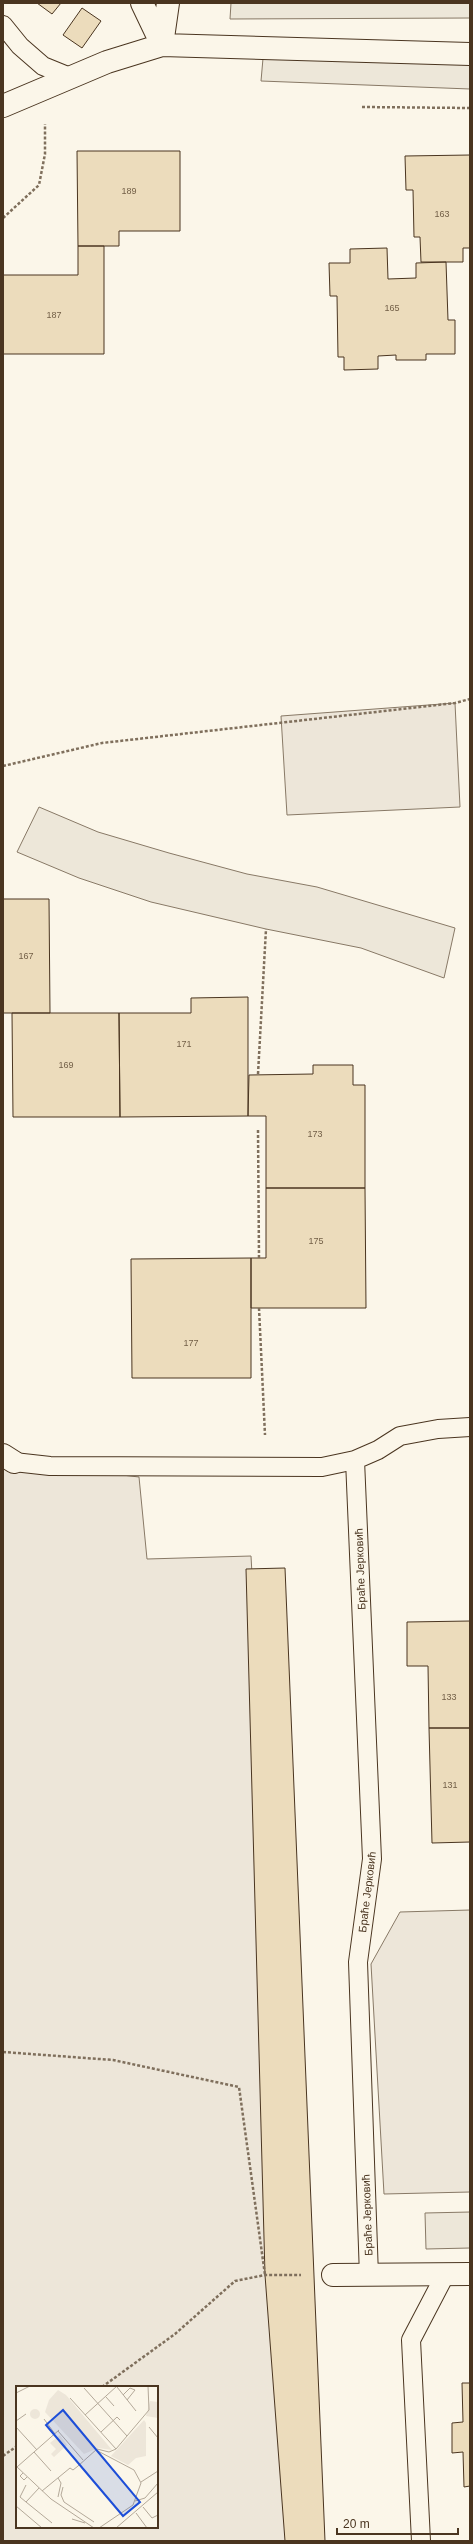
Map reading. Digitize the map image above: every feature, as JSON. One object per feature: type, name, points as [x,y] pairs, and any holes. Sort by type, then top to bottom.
[{"type":"street","points":[[142,3],[162,45]]},
{"type":"street","points":[[162,45],[168,3]]},
{"type":"street","points":[[3,106],[107,62],[162,45],[470,54]]},
{"type":"street","points":[[333,2276],[470,2274]]},
{"type":"lane","points":[[3,25],[20,46],[43,66],[70,77]]},
{"type":"lane","points":[[7,1460],[50,1466],[266,1468],[322,1467],[355,1460],[378,1450],[400,1436],[438,1429],[470,1427]]},
{"type":"lane","name":"Браће Јерковић","points":[[355,1460],[372,1859],[358,1962],[369,2276]]},
{"type":"lane","points":[[421,2541],[411,2340],[445,2275]]},
{"type":"path","points":[[362,107],[470,108]]},
{"type":"path","points":[[3,218],[40,185],[45,154],[44,122]]},
{"type":"path","points":[[3,766],[102,743],[439,705],[470,699]]},
{"type":"path","points":[[258,1074],[266,929]]},
{"type":"path","points":[[258,1130],[259,1258]]},
{"type":"path","points":[[259,1308],[266,1468]]},
{"type":"path","points":[[3,2052],[114,2060],[239,2087],[265,2275],[235,2281],[175,2334],[103,2386]]},
{"type":"path","points":[[3,2456],[16,2447]]},
{"type":"shaded area","points":[[231,3],[470,3],[470,18],[230,19]]},
{"type":"shaded area","points":[[264,47],[470,54],[470,89],[261,81]]},
{"type":"shaded area","points":[[455,703],[460,807],[287,815],[281,716]]},
{"type":"shaded area","points":[[39,807],[98,832],[169,853],[247,874],[317,887],[455,928],[444,978],[361,948],[266,929],[151,902],[79,878],[17,852]]},
{"type":"shaded area","points":[[3,1461],[139,1477],[147,1559],[251,1556],[263,1776],[294,2541],[3,2541]]},
{"type":"shaded area","points":[[470,1910],[470,2192],[384,2194],[371,1964],[400,1912]]},
{"type":"shaded area","points":[[470,2212],[470,2248],[426,2249],[425,2213]]},
{"type":"building","points":[[37,3],[61,3],[52,14]]},
{"type":"building","points":[[82,8],[101,21],[82,48],[63,35]]},
{"type":"building","points":[[77,151],[180,151],[180,231],[119,231],[119,246],[78,246]]},
{"type":"building","points":[[470,155],[470,248],[463,248],[463,262],[421,262],[420,237],[414,237],[413,190],[406,190],[405,156]]},
{"type":"building","points":[[78,246],[104,246],[104,354],[3,354],[3,275],[78,275]]},
{"type":"building","points":[[387,248],[388,279],[416,278],[416,263],[446,262],[448,320],[455,320],[455,354],[426,354],[426,360],[396,360],[396,355],[378,356],[378,369],[344,370],[344,357],[338,357],[337,296],[330,296],[329,263],[350,263],[350,249]]},
{"type":"building","points":[[3,899],[49,899],[50,1013],[3,1013]]},
{"type":"building","points":[[248,997],[248,1116],[120,1117],[119,1013],[191,1013],[191,998]]},
{"type":"building","points":[[12,1013],[119,1013],[120,1117],[13,1117]]},
{"type":"building","points":[[313,1065],[353,1065],[353,1085],[365,1085],[365,1188],[266,1188],[266,1116],[248,1116],[249,1075],[313,1074]]},
{"type":"building","points":[[266,1188],[365,1188],[366,1308],[251,1308],[251,1258],[266,1258]]},
{"type":"building","points":[[251,1258],[251,1378],[132,1378],[131,1259]]},
{"type":"building","points":[[285,1568],[325,2541],[285,2541],[265,2275],[246,1569]]},
{"type":"building","points":[[470,1621],[470,1728],[429,1728],[428,1666],[407,1666],[407,1622]]},
{"type":"building","points":[[429,1728],[470,1728],[470,1842],[432,1843]]},
{"type":"building","points":[[462,2383],[470,2383],[470,2486],[464,2487],[463,2452],[452,2453],[452,2423],[463,2422]]}]
